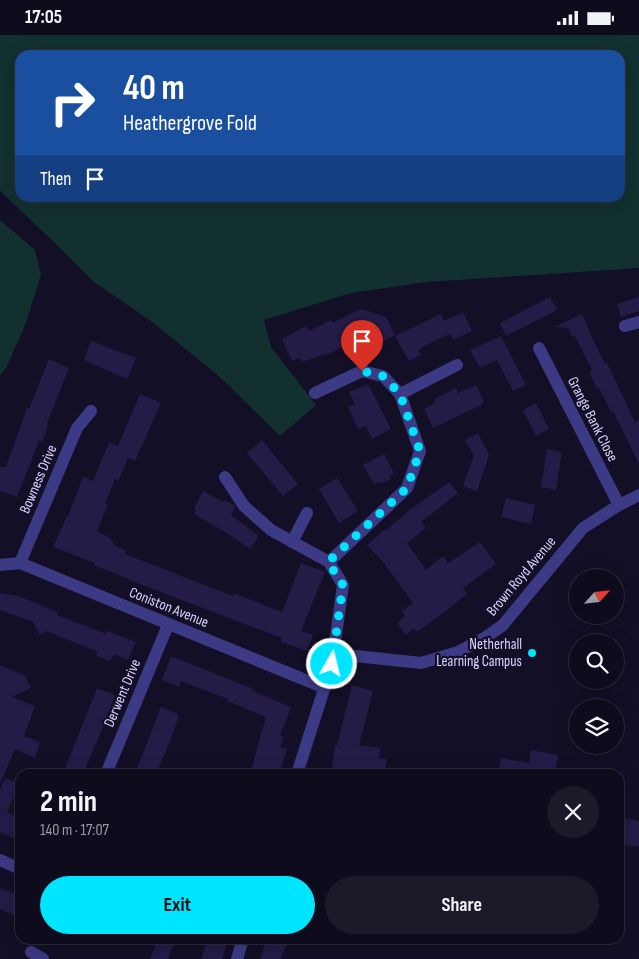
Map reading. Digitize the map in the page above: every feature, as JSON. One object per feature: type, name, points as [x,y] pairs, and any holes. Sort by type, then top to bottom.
[{"type":"street","points":[[625,326],[639,322]]},
{"type":"street","name":"Grange Bank Close","points":[[539,348],[619,505]]},
{"type":"street","points":[[400,394],[457,365]]},
{"type":"street","points":[[315,393],[362,371],[383,376],[400,394],[420,451],[407,488],[328,562]]},
{"type":"street","name":"Bowness Drive","points":[[20,563],[77,428],[91,411]]},
{"type":"street","points":[[225,477],[244,506],[270,530],[328,562],[343,585],[332,664],[299,769]]},
{"type":"street","name":"Brown Royd Avenue","points":[[332,664],[346,655],[421,663],[458,652],[486,637],[503,625],[583,528],[619,505],[639,495]]},
{"type":"street","points":[[292,542],[306,513]]},
{"type":"street","name":"Coniston Avenue","points":[[0,565],[20,563],[325,688]]},
{"type":"street","name":"Derwent Drive","points":[[108,769],[168,625]]},
{"type":"street","points":[[0,860],[15,867]]},
{"type":"street","points":[[237,959],[242,944]]},
{"type":"street","points":[[30,952],[43,959]]},
{"type":"green space","points":[[0,35],[639,35],[639,268],[427,282],[351,293],[264,320],[271,347],[316,405],[280,436],[220,377],[151,321],[94,282],[0,191]]},
{"type":"green space","points":[[0,220],[35,250],[41,275],[26,323],[6,368],[0,375]]},
{"type":"building","points":[[550,297],[557,310],[506,336],[500,323]]},
{"type":"building","points":[[639,297],[639,311],[621,317],[617,304]]},
{"type":"building","points":[[361,309],[386,317],[395,335],[374,346],[367,333],[327,355],[302,362],[300,358],[292,361],[282,339],[306,326],[309,331],[331,320],[332,323]]},
{"type":"building","points":[[463,312],[472,331],[453,340],[450,334],[430,343],[418,350],[421,355],[409,361],[395,336],[441,314],[444,321]]},
{"type":"building","points":[[582,314],[635,422],[639,420],[639,464],[613,411],[611,412],[599,388],[597,389],[589,372],[592,370],[575,336],[572,337],[568,328],[554,327]]},
{"type":"building","points":[[501,336],[526,385],[513,391],[497,360],[480,368],[470,350]]},
{"type":"building","points":[[91,341],[136,358],[127,379],[84,360]]},
{"type":"building","points":[[49,359],[69,368],[47,423],[42,442],[39,441],[17,497],[0,491],[0,467],[6,467],[27,408],[29,409]]},
{"type":"building","points":[[368,384],[391,429],[372,439],[366,426],[358,429],[348,407],[355,404],[349,392]]},
{"type":"building","points":[[476,385],[483,399],[483,404],[433,428],[424,409],[435,403],[434,399],[456,388],[458,393]]},
{"type":"building","points":[[140,394],[161,403],[135,461],[128,458],[119,480],[115,479],[105,504],[108,505],[97,531],[110,538],[115,546],[126,550],[125,554],[233,596],[234,593],[282,612],[301,563],[325,572],[301,631],[313,635],[307,651],[281,642],[282,638],[129,580],[94,565],[95,563],[53,547],[68,516],[83,477],[93,481],[109,442],[118,446]]},
{"type":"building","points":[[536,403],[549,429],[536,436],[523,410]]},
{"type":"building","points":[[478,433],[489,455],[477,491],[463,486],[474,456],[465,440]]},
{"type":"building","points":[[262,440],[298,484],[283,496],[247,453]]},
{"type":"building","points":[[547,449],[562,452],[556,490],[541,487]]},
{"type":"building","points":[[384,454],[394,473],[389,476],[391,479],[380,484],[379,482],[374,484],[363,465]]},
{"type":"building","points":[[337,478],[358,511],[339,523],[319,489]]},
{"type":"building","points":[[449,482],[458,493],[421,522],[426,528],[407,543],[426,570],[443,556],[448,563],[480,542],[496,564],[463,588],[467,594],[438,617],[417,632],[414,628],[406,635],[397,623],[405,616],[402,611],[413,603],[383,562],[367,545],[411,509]]},
{"type":"building","points":[[203,491],[223,502],[225,500],[233,505],[235,507],[231,515],[259,536],[250,549],[194,514],[196,510],[194,508]]},
{"type":"building","points":[[506,498],[535,505],[531,524],[501,517]]},
{"type":"building","points":[[0,593],[18,596],[58,612],[57,615],[106,634],[107,631],[136,642],[128,660],[114,654],[110,661],[96,656],[98,652],[46,631],[40,635],[33,622],[0,610]]},
{"type":"building","points":[[171,656],[253,689],[252,691],[291,707],[280,736],[284,737],[280,747],[287,749],[281,769],[251,769],[266,717],[227,701],[228,699],[181,681],[179,687],[162,680]]},
{"type":"building","points":[[0,665],[25,676],[31,688],[12,697],[35,706],[24,736],[40,742],[35,758],[15,749],[0,784]]},
{"type":"building","points":[[352,685],[373,691],[359,745],[380,748],[379,758],[387,759],[386,769],[332,768],[335,745],[337,745]]},
{"type":"building","points":[[97,688],[115,695],[85,769],[65,769]]},
{"type":"building","points":[[161,707],[178,714],[178,719],[158,769],[137,769]]},
{"type":"building","points":[[531,750],[558,755],[556,769],[499,769],[501,758],[529,763]]},
{"type":"building","points":[[5,778],[15,782],[15,795],[7,812],[15,816],[15,839],[0,832],[0,790]]},
{"type":"building","points":[[624,818],[639,821],[639,847],[624,845]]},
{"type":"building","points":[[0,888],[15,894],[15,916],[0,909]]},
{"type":"building","points":[[156,944],[173,944],[168,959],[150,959]]},
{"type":"building","points":[[206,944],[226,944],[222,959],[201,959]]},
{"type":"building","points":[[265,944],[286,944],[281,959],[260,959]]},
{"type":"place","name":"Netherhall Learning Campus","points":[[532,653]]},
{"type":"route","points":[[332,664],[343,585],[328,562],[407,488],[420,451],[400,394],[383,376],[362,371]]}]
